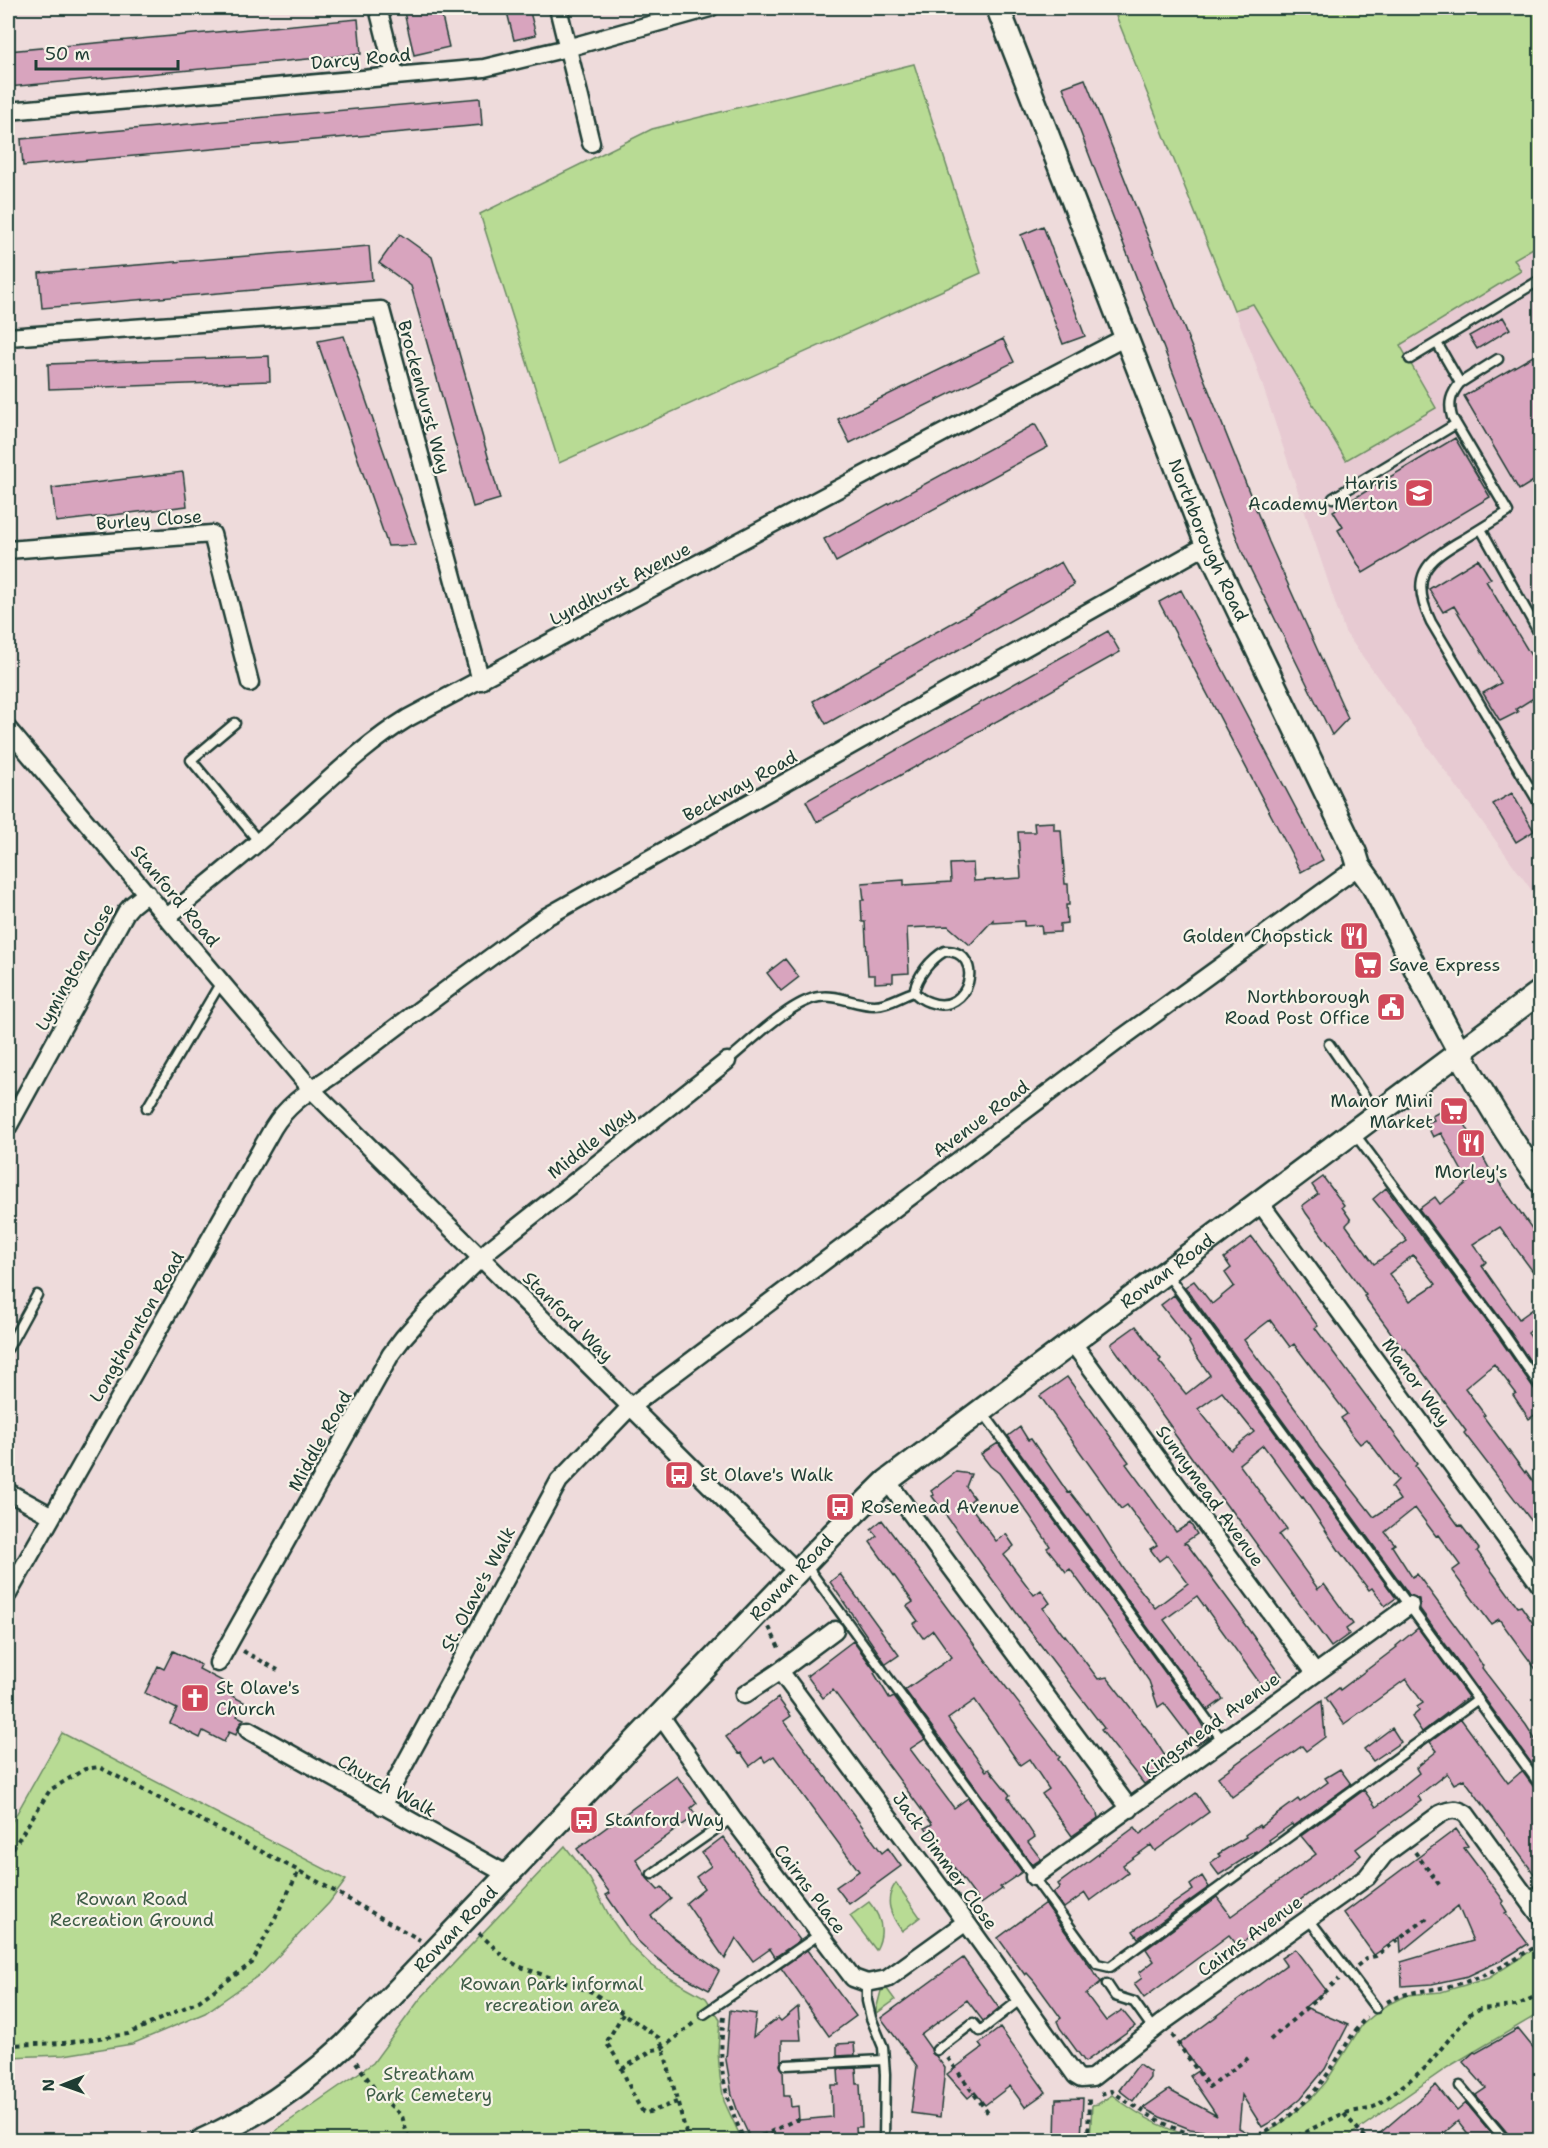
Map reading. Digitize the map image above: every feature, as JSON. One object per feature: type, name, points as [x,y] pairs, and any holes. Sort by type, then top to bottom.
[{"type":"main road","name":"Northborough Road","points":[[998,8],[1207,545],[1355,853],[1359,866],[1372,884],[1498,1119],[1540,1181]]},
{"type":"main road","name":"Rowan Road","points":[[203,2140],[271,2104],[344,2046],[801,1567],[887,1481],[1540,992]]},
{"type":"street","points":[[378,8],[394,75]]},
{"type":"street","points":[[558,8],[591,143]]},
{"type":"street","name":"Darcy Road","points":[[8,111],[500,65],[710,8]]},
{"type":"street","name":"Brockenhurst Way","points":[[8,337],[381,310],[481,681]]},
{"type":"street","name":"Lyndhurst Avenue","points":[[167,918],[393,728],[794,512],[1126,337]]},
{"type":"street","name":"Burley Close","points":[[8,550],[212,534],[250,683]]},
{"type":"street","name":"Beckway Road","points":[[312,1090],[460,978],[546,917],[1207,545]]},
{"type":"street","name":"Stanford Road","points":[[8,729],[312,1090]]},
{"type":"street","name":"Avenue Road","points":[[630,1407],[1106,1050],[1359,866]]},
{"type":"street","name":"Lymington Close","points":[[8,1127],[126,912],[147,893]]},
{"type":"street","name":"Middle Way","points":[[482,1258],[501,1240],[727,1060]]},
{"type":"street","name":"Stanford Way","points":[[312,1090],[630,1407],[801,1567]]},
{"type":"street","name":"Longthornton Road","points":[[8,1594],[280,1116],[300,1096],[312,1090]]},
{"type":"street","name":"Manor Way","points":[[1260,1203],[1540,1585]]},
{"type":"street","name":"Middle Road","points":[[218,1663],[395,1347],[426,1312],[482,1258]]},
{"type":"street","name":"Sunnymead Avenue","points":[[1072,1342],[1315,1673]]},
{"type":"street","name":"St. Olave's Walk","points":[[382,1806],[559,1481],[630,1407]]},
{"type":"street","points":[[887,1481],[1130,1809]]},
{"type":"street","points":[[8,1492],[52,1516]]},
{"type":"street","name":"Kingsmead Avenue","points":[[1034,1877],[1410,1605]]},
{"type":"street","points":[[744,1695],[835,1630]]},
{"type":"street","name":"Jack Dimmer Close","points":[[780,1671],[966,1922],[1076,2076]]},
{"type":"street","name":"Cairns Place","points":[[660,1715],[732,1818],[847,1971],[860,1982],[867,1983]]},
{"type":"street","name":"Church Walk","points":[[248,1730],[508,1875]]},
{"type":"street","name":"Cairns Avenue","points":[[1076,2076],[1082,2079],[1092,2078],[1158,2026],[1367,1877],[1384,1855],[1440,1814],[1449,1810],[1458,1809],[1466,1814],[1534,1893]]},
{"type":"street","points":[[1534,1893],[1540,1916]]},
{"type":"street","points":[[867,1983],[877,1982],[895,1974],[966,1922]]},
{"type":"lane","points":[[1410,359],[1540,280]]},
{"type":"lane","points":[[1437,343],[1460,383]]},
{"type":"lane","points":[[1498,359],[1460,383],[1453,392],[1450,410],[1508,512],[1432,559],[1426,568],[1421,587],[1422,598],[1431,622],[1540,805]]},
{"type":"lane","points":[[1333,498],[1456,424]]},
{"type":"lane","points":[[1481,529],[1540,635]]},
{"type":"lane","points":[[235,723],[191,760],[259,842]]},
{"type":"lane","points":[[945,951],[960,954],[968,965],[969,972],[965,990],[955,1002],[936,1005],[918,997],[914,992],[915,984],[921,975],[938,955],[945,951]]},
{"type":"lane","points":[[147,1108],[221,982]]},
{"type":"lane","points":[[727,1060],[803,1001],[821,996],[874,1005],[885,1004],[914,992]]},
{"type":"lane","points":[[1329,1044],[1378,1114]]},
{"type":"lane","points":[[1353,1132],[1502,1331],[1540,1386]]},
{"type":"lane","points":[[1166,1272],[1540,1785]]},
{"type":"lane","points":[[8,1348],[37,1295]]},
{"type":"lane","points":[[981,1410],[1222,1740]]},
{"type":"lane","points":[[801,1567],[1097,1964],[1110,1967],[1478,1699]]},
{"type":"lane","points":[[652,1874],[732,1818]]},
{"type":"lane","points":[[1308,1918],[1376,2008]]},
{"type":"lane","points":[[705,2014],[820,1934]]},
{"type":"lane","points":[[867,1983],[867,2001],[871,2018],[883,2047],[884,2140]]},
{"type":"lane","points":[[1107,1984],[1115,1996],[1134,2001],[1158,2026]]},
{"type":"lane","points":[[939,2049],[973,2023],[980,2031],[1021,1999]]},
{"type":"lane","points":[[786,2065],[884,2060]]},
{"type":"lane","points":[[1460,2086],[1505,2140]]},
{"type":"path","points":[[762,1609],[782,1656],[780,1671]]},
{"type":"path","points":[[229,1643],[278,1670]]},
{"type":"path","points":[[8,1856],[50,1790],[85,1769],[99,1767],[299,1871],[421,1940],[433,1953]]},
{"type":"path","points":[[1406,1839],[1441,1887]]},
{"type":"path","points":[[8,2045],[64,2043],[128,2034],[199,2001],[252,1963],[299,1871]]},
{"type":"path","points":[[1270,2040],[1349,1972],[1367,1959],[1376,1956],[1429,1917]]},
{"type":"path","points":[[465,1920],[506,1959],[518,1966],[580,1987],[605,2000],[659,2038],[688,2140]]},
{"type":"path","points":[[1241,2140],[1253,2139],[1292,2113],[1304,2102],[1319,2086],[1352,2033],[1376,2008],[1401,1994],[1454,1985],[1485,1976],[1540,1942]]},
{"type":"path","points":[[1289,2140],[1344,2114],[1369,2109],[1378,2104],[1424,2069],[1471,2013],[1480,2009],[1516,2006],[1540,1994]]},
{"type":"path","points":[[623,2014],[606,2043],[614,2053],[635,2101],[643,2112],[647,2113],[677,2102]]},
{"type":"path","points":[[622,2069],[653,2050],[663,2048],[705,2014],[724,2016],[720,2052],[721,2070],[729,2105],[744,2140]]},
{"type":"path","points":[[1158,2026],[1209,2087],[1251,2056]]},
{"type":"path","points":[[344,2046],[372,2087],[402,2116],[407,2134],[412,2140]]},
{"type":"path","points":[[939,2049],[988,2113]]},
{"type":"path","points":[[1088,2140],[1089,2097],[1111,2091],[1172,2127],[1201,2135],[1235,2140]]},
{"type":"path","points":[[1344,2114],[1368,2140]]},
{"type":"path","points":[[754,2140],[802,2120]]},
{"type":"shaded area","name":"Harris Academy Merton","points":[[1113,8],[1540,8],[1540,902],[1345,632],[1252,354]]},
{"type":"green space","points":[[1113,8],[1540,8],[1540,244],[1514,259],[1521,271],[1400,345],[1436,408],[1346,460],[1253,304],[1234,310]]},
{"type":"green space","points":[[914,64],[981,273],[559,463],[480,214],[652,129]]},
{"type":"green space","name":"Rowan Road Recreation Ground","points":[[62,1733],[346,1880],[329,1903],[262,1973],[205,2013],[132,2044],[64,2055],[8,2057],[8,1829]]},
{"type":"green space","name":"Rowan Park informal recreation area","points":[[565,1846],[590,1879],[610,1917],[628,1943],[668,1977],[706,1998],[720,2020],[718,2052],[724,2101],[742,2140],[262,2140],[373,2063],[420,1999]]},
{"type":"green space","points":[[896,1883],[920,1917],[902,1931],[895,1920],[889,1902]]},
{"type":"green space","points":[[869,1902],[877,1913],[881,1925],[881,1937],[876,1950],[850,1916]]},
{"type":"green space","points":[[1540,1945],[1540,2013],[1448,2067],[1343,2140],[1252,2140],[1278,2126],[1312,2098],[1326,2082],[1362,2025],[1385,2006],[1407,1995],[1441,1992],[1489,1978]]},
{"type":"green space","points":[[887,1989],[895,2000],[877,2013],[881,1991]]},
{"type":"green space","points":[[1112,2095],[1158,2124],[1182,2134],[1209,2140],[1090,2140],[1092,2105]]},
{"type":"building","points":[[403,8],[440,8],[449,47],[414,55]]},
{"type":"building","points":[[506,8],[529,8],[536,35],[514,40]]},
{"type":"building","points":[[358,19],[361,54],[8,87],[8,51]]},
{"type":"building","points":[[1085,79],[1269,542],[1348,718],[1332,735],[1243,554],[1063,87]]},
{"type":"building","points":[[480,98],[482,125],[23,166],[21,139]]},
{"type":"building","points":[[1043,226],[1085,336],[1063,344],[1021,235]]},
{"type":"building","points":[[400,234],[432,257],[500,499],[473,507],[411,286],[379,263]]},
{"type":"building","points":[[369,246],[372,280],[42,308],[39,273]]},
{"type":"building","points":[[1503,317],[1510,329],[1477,349],[1469,336]]},
{"type":"building","points":[[344,336],[416,545],[388,546],[320,349],[318,341]]},
{"type":"building","points":[[1003,339],[1014,362],[850,443],[838,419]]},
{"type":"building","points":[[1540,352],[1540,477],[1519,490],[1464,396]]},
{"type":"building","points":[[269,356],[270,381],[49,389],[48,364]]},
{"type":"building","points":[[1035,424],[1048,447],[836,562],[824,539]]},
{"type":"building","points":[[1455,438],[1490,497],[1363,573],[1338,530],[1343,527],[1333,511]]},
{"type":"building","points":[[183,472],[187,506],[56,522],[52,488]]},
{"type":"building","points":[[1478,559],[1491,579],[1486,581],[1533,659],[1540,654],[1540,694],[1516,709],[1518,712],[1500,721],[1483,693],[1501,683],[1454,606],[1443,612],[1429,589]]},
{"type":"building","points":[[1061,562],[1074,585],[826,724],[813,701]]},
{"type":"building","points":[[1181,590],[1323,860],[1301,872],[1159,602]]},
{"type":"building","points":[[1108,631],[1120,652],[817,822],[806,801]]},
{"type":"building","points":[[1512,793],[1534,831],[1516,842],[1493,804]]},
{"type":"building","points":[[1054,822],[1054,830],[1061,830],[1065,884],[1068,884],[1067,923],[1060,924],[1060,932],[1042,933],[1041,925],[1024,926],[1024,921],[993,923],[993,920],[970,945],[948,926],[907,928],[909,973],[893,974],[893,982],[875,983],[875,975],[868,975],[865,922],[862,922],[861,900],[864,900],[862,883],[904,880],[904,885],[951,882],[950,864],[973,863],[974,881],[1021,878],[1018,832],[1035,832],[1034,823]]},
{"type":"building","points":[[785,959],[799,977],[781,991],[767,973]]},
{"type":"building","points":[[1454,1104],[1489,1168],[1540,1240],[1540,1281],[1500,1227],[1473,1244],[1486,1262],[1482,1266],[1519,1319],[1540,1304],[1540,1323],[1528,1333],[1540,1349],[1540,1376],[1507,1327],[1419,1209],[1435,1197],[1440,1204],[1468,1182],[1441,1133],[1433,1137],[1426,1123],[1434,1120],[1432,1116]]},
{"type":"building","points":[[1323,1177],[1344,1205],[1342,1207],[1351,1220],[1346,1225],[1374,1264],[1407,1241],[1373,1199],[1386,1188],[1497,1335],[1535,1390],[1540,1392],[1540,1411],[1529,1419],[1513,1395],[1516,1393],[1494,1364],[1465,1388],[1485,1415],[1483,1416],[1540,1491],[1540,1532],[1464,1433],[1466,1431],[1364,1296],[1366,1295],[1306,1213],[1302,1206],[1318,1194],[1312,1185]],"holes":[[[1413,1255],[1436,1284],[1410,1301],[1389,1274]]]},
{"type":"building","points":[[1252,1237],[1318,1326],[1315,1328],[1417,1464],[1415,1466],[1479,1549],[1477,1551],[1518,1607],[1521,1606],[1540,1633],[1540,1675],[1499,1619],[1491,1624],[1452,1571],[1460,1565],[1415,1508],[1385,1532],[1395,1544],[1392,1546],[1412,1577],[1417,1574],[1468,1643],[1483,1666],[1482,1668],[1526,1725],[1540,1747],[1540,1775],[1420,1609],[1419,1599],[1409,1595],[1185,1287],[1194,1281],[1212,1304],[1234,1286],[1225,1273],[1231,1268],[1224,1258]],"holes":[[[1270,1320],[1290,1347],[1294,1344],[1347,1414],[1341,1418],[1350,1432],[1360,1444],[1367,1439],[1398,1480],[1391,1487],[1400,1500],[1374,1517],[1319,1447],[1305,1422],[1244,1340]]]},
{"type":"building","points":[[1174,1295],[1396,1598],[1385,1606],[1372,1588],[1369,1590],[1263,1445],[1239,1464],[1287,1529],[1279,1535],[1318,1589],[1324,1584],[1353,1624],[1346,1629],[1349,1634],[1331,1647],[1111,1344],[1136,1326],[1161,1359],[1159,1361],[1186,1394],[1210,1375],[1195,1354],[1190,1342],[1161,1305]],"holes":[[[1222,1392],[1254,1432],[1231,1450],[1198,1409]]]},
{"type":"building","points":[[1067,1377],[1129,1462],[1126,1464],[1176,1532],[1190,1523],[1197,1534],[1184,1543],[1244,1621],[1282,1676],[1264,1689],[1197,1596],[1164,1620],[1223,1699],[1208,1710],[1008,1436],[1020,1427],[1028,1440],[1031,1439],[1068,1493],[1070,1492],[1089,1514],[1124,1569],[1155,1608],[1188,1583],[1167,1555],[1159,1561],[1150,1549],[1157,1545],[1127,1505],[1121,1509],[1040,1396]]},
{"type":"building","points":[[998,1443],[1198,1718],[1209,1737],[1196,1745],[1164,1703],[1158,1707],[1149,1681],[1109,1622],[1070,1569],[1066,1572],[1047,1548],[1050,1546],[1030,1516],[999,1473],[981,1454]]},
{"type":"building","points":[[956,1472],[971,1474],[966,1487],[974,1498],[968,1503],[996,1541],[1006,1534],[1014,1546],[1004,1555],[1034,1595],[1041,1590],[1050,1603],[1043,1608],[1098,1679],[1107,1677],[1165,1756],[1157,1762],[1163,1771],[1144,1784],[1101,1730],[1104,1728],[1026,1626],[932,1496],[934,1495],[931,1491]]},
{"type":"building","points":[[882,1520],[1060,1757],[1058,1759],[1097,1813],[1098,1818],[1072,1836],[1042,1794],[1049,1789],[1029,1759],[1020,1765],[975,1700],[948,1719],[986,1771],[989,1769],[1010,1795],[1008,1797],[1035,1837],[1028,1842],[1041,1859],[1032,1865],[905,1690],[952,1657],[933,1630],[923,1638],[913,1624],[918,1621],[907,1606],[913,1602],[870,1542],[877,1536],[871,1529]]},
{"type":"building","points":[[840,1574],[899,1655],[886,1664],[830,1582]]},
{"type":"building","points":[[1418,1628],[1468,1697],[1422,1732],[1412,1717],[1419,1711],[1417,1707],[1423,1703],[1406,1679],[1344,1724],[1326,1698],[1397,1647]]},
{"type":"building","points":[[853,1641],[876,1672],[874,1673],[890,1699],[894,1697],[925,1739],[910,1749],[954,1808],[968,1798],[1022,1872],[981,1904],[925,1828],[932,1824],[833,1690],[823,1698],[807,1676]]},
{"type":"building","name":"St Olave's Church","points":[[173,1651],[201,1665],[199,1669],[228,1684],[224,1692],[244,1702],[237,1716],[244,1719],[236,1735],[229,1732],[224,1742],[203,1731],[200,1738],[170,1723],[177,1709],[145,1693],[158,1666],[164,1669]]},
{"type":"building","points":[[778,1698],[791,1716],[784,1721],[882,1853],[888,1848],[901,1866],[849,1904],[836,1887],[859,1871],[774,1756],[765,1762],[762,1757],[750,1766],[726,1737]]},
{"type":"building","points":[[1322,1701],[1325,1737],[1306,1751],[1302,1746],[1232,1797],[1218,1777]]},
{"type":"building","points":[[1461,1719],[1508,1783],[1522,1771],[1535,1789],[1540,1791],[1540,1882],[1464,1779],[1454,1784],[1447,1773],[1418,1796],[1421,1801],[1356,1849],[1361,1855],[1238,1946],[1229,1935],[1144,1998],[1134,1984],[1142,1978],[1139,1973],[1154,1961],[1146,1949],[1217,1897],[1231,1916],[1256,1898],[1316,1854],[1301,1836],[1364,1790],[1376,1807],[1419,1773],[1416,1768],[1437,1751],[1430,1742]]},
{"type":"building","points":[[1392,1728],[1401,1742],[1373,1761],[1364,1749]]},
{"type":"building","points":[[1340,1769],[1351,1784],[1293,1826],[1292,1824],[1269,1840],[1270,1842],[1257,1852],[1219,1875],[1210,1863],[1220,1856],[1218,1854],[1246,1837],[1245,1835],[1259,1825],[1260,1827],[1298,1799],[1300,1802],[1328,1782],[1325,1778]]},
{"type":"building","points":[[677,1776],[697,1803],[691,1808],[696,1815],[636,1859],[647,1878],[658,1890],[662,1887],[671,1899],[651,1916],[673,1937],[719,1971],[709,1990],[672,1970],[637,1940],[606,1895],[610,1893],[577,1849]]},
{"type":"building","points":[[1196,1793],[1209,1812],[1155,1851],[1151,1845],[1123,1865],[1128,1873],[1090,1901],[1085,1893],[1064,1908],[1053,1893],[1060,1887],[1058,1884],[1135,1827],[1140,1834]]},
{"type":"building","points":[[1456,1829],[1468,1846],[1464,1848],[1504,1901],[1502,1904],[1507,1912],[1505,1913],[1528,1944],[1502,1960],[1468,1976],[1432,1984],[1402,1986],[1401,1962],[1473,1941],[1458,1906],[1401,1952],[1400,1937],[1374,1955],[1344,1913]]},
{"type":"building","points":[[723,1837],[800,1940],[775,1957],[770,1949],[753,1961],[736,1938],[725,1959],[686,1903],[704,1888],[696,1877],[711,1866],[702,1853]]},
{"type":"building","points":[[1202,1876],[1209,1887],[1138,1938],[1133,1931],[1193,1890],[1190,1885]]},
{"type":"building","points":[[1045,1903],[1101,1982],[1086,1994],[1106,2021],[1122,2010],[1135,2026],[1085,2062],[1060,2028],[1057,2021],[1061,2018],[998,1938]]},
{"type":"building","points":[[1295,1949],[1326,1990],[1305,2007],[1348,2025],[1325,2069],[1301,2098],[1276,2119],[1262,2127],[1242,2095],[1239,2128],[1256,2137],[1238,2136],[1238,2140],[1233,2140],[1229,2135],[1190,2129],[1143,2108],[1169,2090],[1217,2116],[1190,2076],[1199,2070],[1179,2044],[1286,1965],[1281,1958]]},
{"type":"building","points":[[807,1950],[856,2016],[829,2036],[781,1968]]},
{"type":"building","points":[[963,1958],[999,2008],[983,2021],[967,2000],[921,2035],[945,2068],[940,2117],[911,2113],[917,2066],[881,2018]]},
{"type":"building","points":[[798,2007],[801,2040],[782,2040],[780,2065],[783,2070],[784,2096],[790,2096],[791,2107],[798,2106],[799,2120],[832,2117],[831,2085],[839,2085],[838,2069],[856,2068],[857,2084],[860,2084],[862,2127],[856,2127],[857,2140],[765,2140],[762,2134],[751,2140],[738,2112],[732,2095],[726,2060],[730,2010],[756,2014],[753,2037],[778,2018],[781,2021]]},
{"type":"building","points":[[1000,2028],[1046,2092],[1025,2107],[1010,2086],[985,2105],[975,2092],[968,2098],[947,2074],[982,2048],[979,2044]]},
{"type":"building","points":[[1518,2029],[1540,2056],[1540,2140],[1511,2140],[1476,2095],[1486,2088],[1463,2062],[1474,2052],[1476,2053]]},
{"type":"building","points":[[854,2043],[855,2055],[837,2056],[837,2044]]},
{"type":"building","points":[[1139,2064],[1150,2072],[1150,2078],[1133,2101],[1119,2090]]},
{"type":"building","points":[[1436,2085],[1457,2111],[1466,2103],[1497,2140],[1473,2140],[1458,2121],[1436,2140],[1372,2140]]},
{"type":"building","points":[[1083,2098],[1081,2140],[1055,2140],[1056,2099]]},
{"type":"place","name":"Harris Academy Merton","points":[[1419,493]]},
{"type":"place","name":"Golden Chopstick","points":[[1354,936]]},
{"type":"place","name":"Save Express","points":[[1368,965]]},
{"type":"place","name":"Northborough Road Post Office","points":[[1391,1007]]},
{"type":"place","name":"Manor Mini Market","points":[[1454,1111]]},
{"type":"place","name":"Morley's","points":[[1471,1143]]},
{"type":"place","name":"St Olave's Walk","points":[[679,1475]]},
{"type":"place","name":"Rosemead Avenue","points":[[840,1507]]},
{"type":"place","name":"St Olave's Church","points":[[195,1698]]},
{"type":"place","name":"Stanford Way","points":[[584,1820]]},
{"type":"park label","name":"Streatham Park Cemetery","points":[[429,2084]]}]
